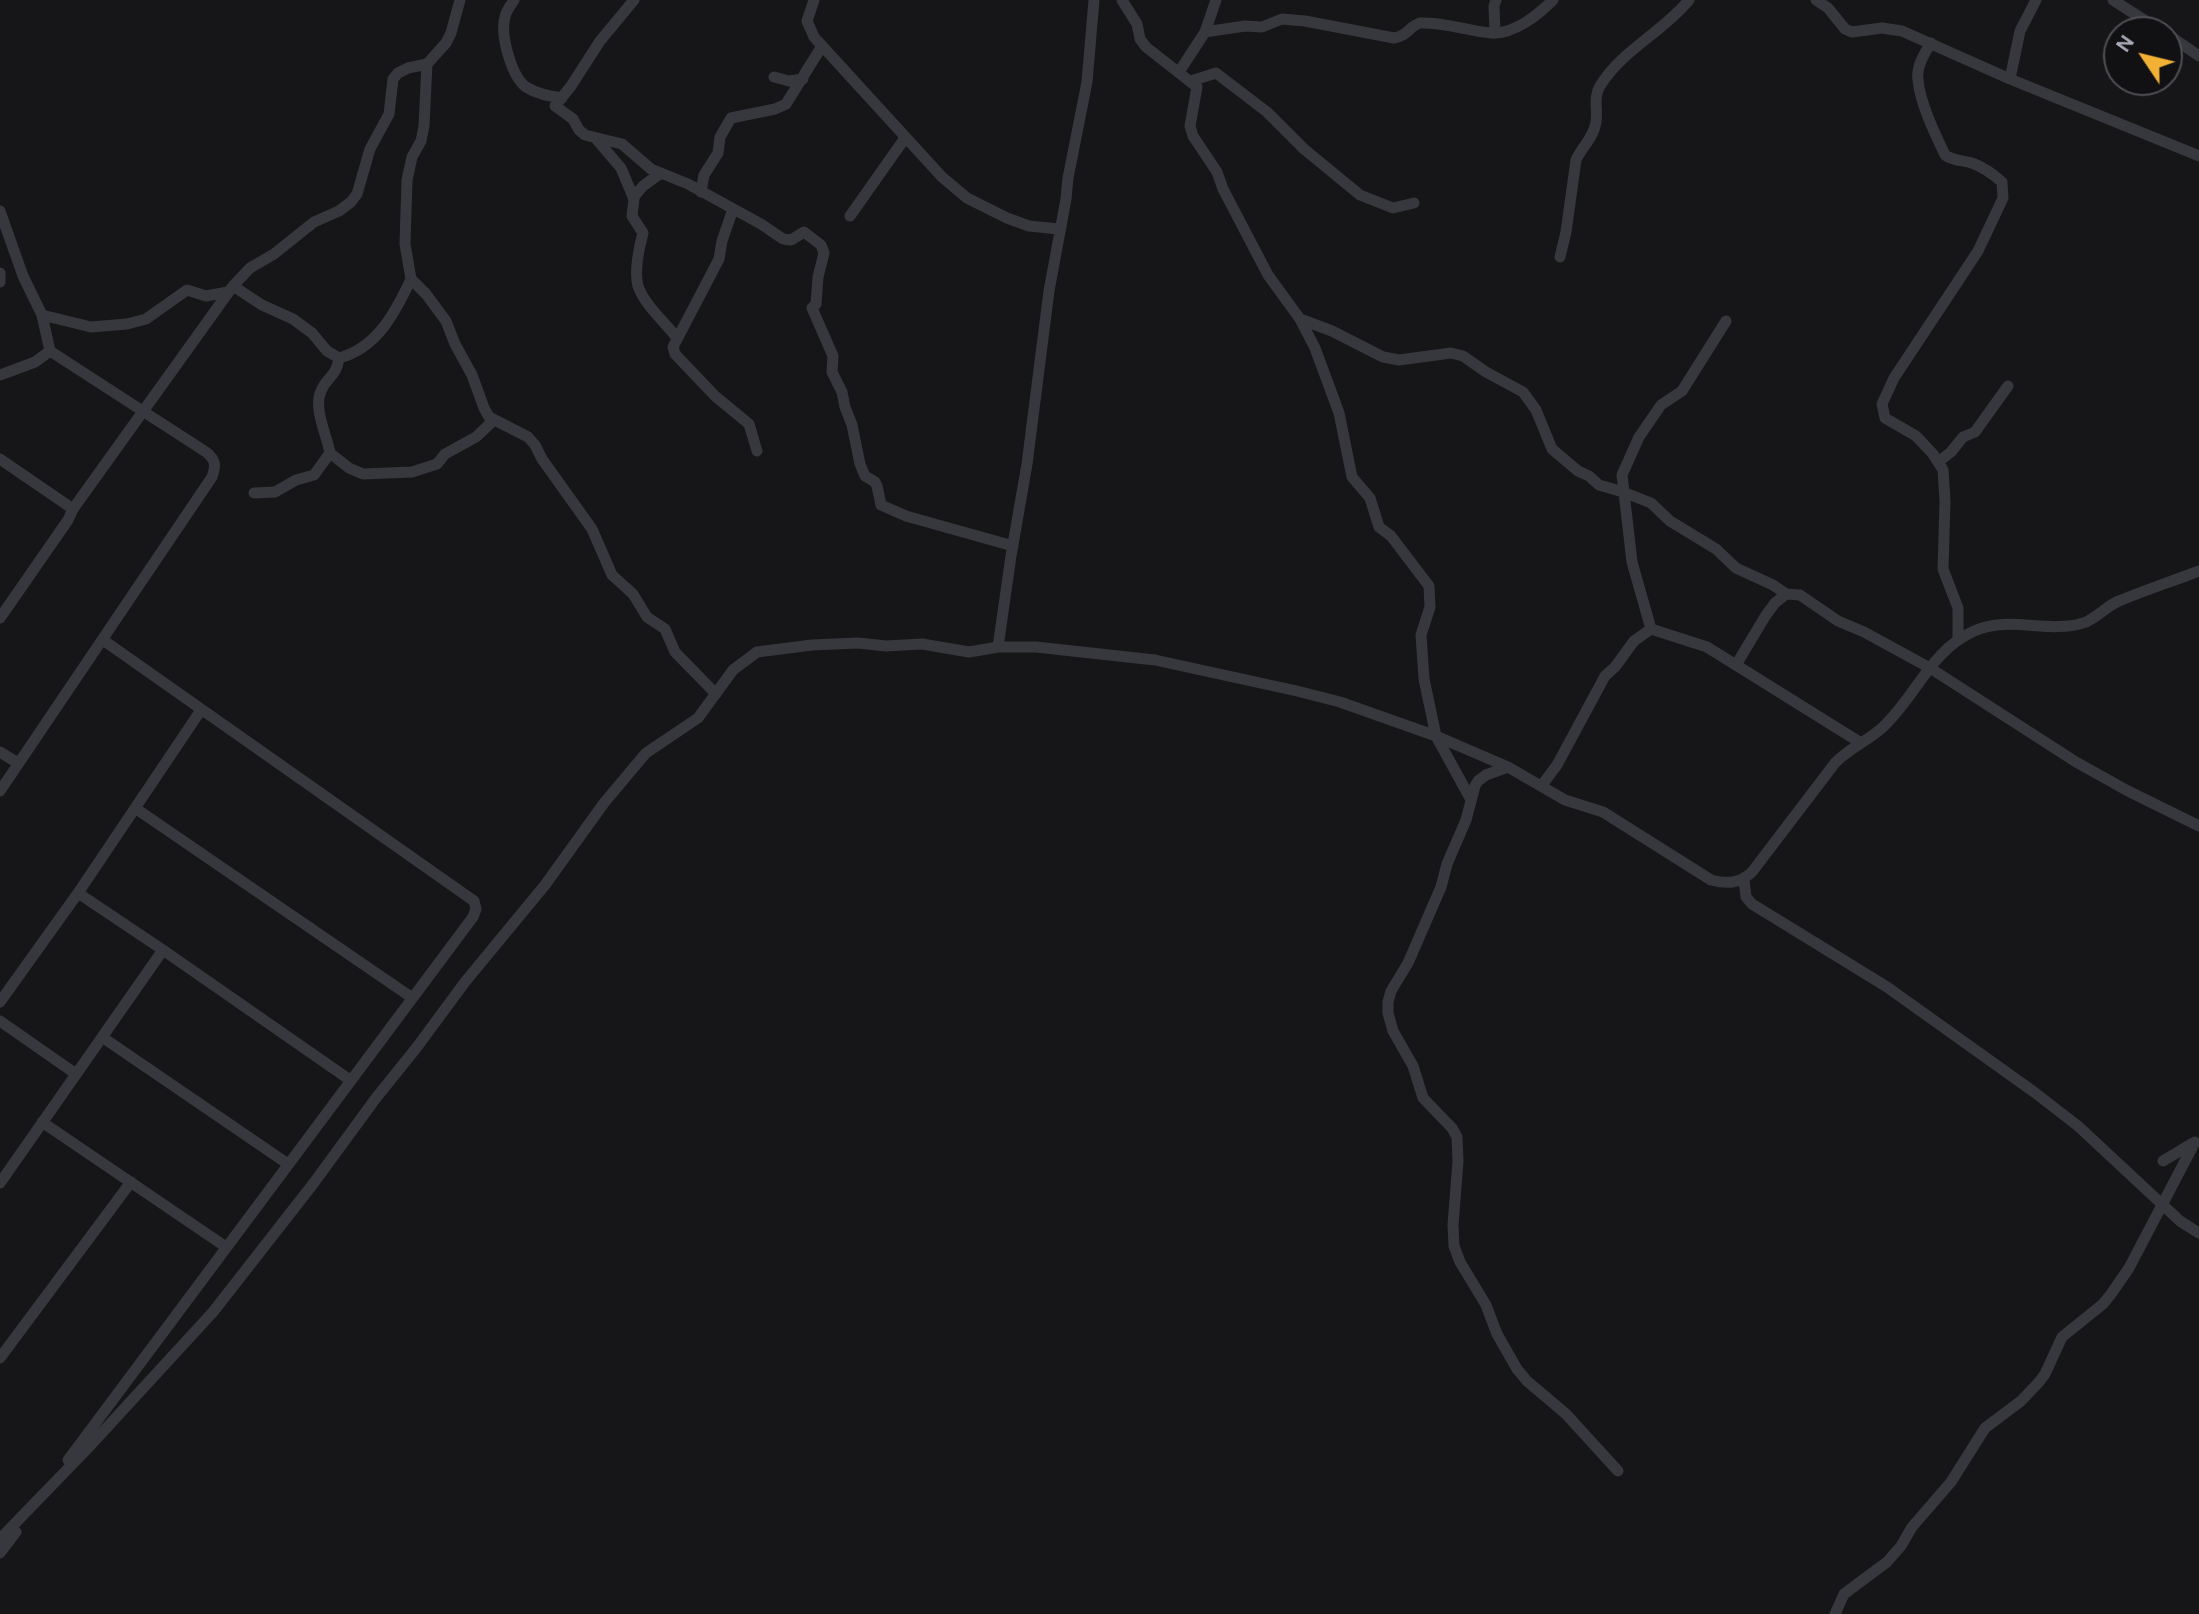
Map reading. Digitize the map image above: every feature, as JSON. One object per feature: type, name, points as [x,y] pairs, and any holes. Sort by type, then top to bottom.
[{"type":"street","points":[[1,613],[230,289],[250,268],[274,254],[314,222],[339,211],[357,194],[370,149],[389,114],[393,79],[408,68],[427,64],[446,43],[460,0]]},
{"type":"street","points":[[514,0],[505,17],[504,28],[513,68],[528,88],[542,95],[562,98]]},
{"type":"street","points":[[634,0],[600,41],[555,106],[573,119],[585,135],[622,144],[645,165],[761,224],[783,239],[791,240],[804,232],[821,245],[824,253],[816,304],[812,308],[833,356],[832,372],[842,392],[860,464],[865,476],[875,482],[881,505],[906,516],[1013,546]]},
{"type":"street","points":[[814,0],[807,21],[814,37],[942,177],[967,198],[1007,218],[1029,226],[1059,229]]},
{"type":"street","points":[[998,647],[1027,464],[1049,291],[1087,82],[1094,0]]},
{"type":"street","points":[[1122,0],[1137,24],[1140,39],[1146,47],[1197,87],[1190,126],[1193,136],[1217,172],[1268,275],[1300,319],[1322,365],[1339,413],[1352,477],[1370,498],[1379,527],[1391,536],[1429,586],[1430,607],[1421,635],[1424,679],[1436,736],[1470,798]]},
{"type":"street","points":[[1179,72],[1205,32],[1216,0]]},
{"type":"street","points":[[1495,33],[1496,0]]},
{"type":"street","points":[[1205,32],[1245,26],[1262,27],[1282,19],[1394,38],[1406,35],[1415,24],[1420,23],[1456,25],[1495,33],[1527,21],[1553,0]]},
{"type":"street","points":[[1560,257],[1576,160],[1593,135],[1596,94],[1600,85],[1626,56],[1678,13],[1689,0]]},
{"type":"street","points":[[1816,0],[1828,8],[1845,29],[1852,32],[1882,28],[1902,31],[2199,156]]},
{"type":"street","points":[[2010,79],[2020,31],[2036,0]]},
{"type":"street","points":[[2113,0],[2138,16]]},
{"type":"street","points":[[1931,43],[1921,60],[1917,79],[1928,118],[1945,155],[1950,159],[1972,163],[1993,174],[2002,182],[2003,198],[1978,251],[1894,378],[1882,404],[1885,418],[1916,436],[1943,470],[1943,569],[1958,608],[1958,639]]},
{"type":"street","points":[[701,192],[704,175],[718,153],[720,137],[731,118],[786,104],[822,46]]},
{"type":"street","points":[[427,64],[424,126],[407,180],[405,244],[411,279],[446,321],[484,408],[494,420],[528,437],[535,445],[592,529],[612,575],[633,594],[647,617],[665,629],[675,652],[716,694]]},
{"type":"street","points":[[1191,81],[1216,73],[1267,112],[1304,149],[1360,195],[1393,208],[1414,203]]},
{"type":"street","points":[[774,77],[789,81],[803,79]]},
{"type":"street","points":[[850,216],[905,138]]},
{"type":"street","points":[[597,139],[621,168],[633,198],[632,216],[643,233],[638,251],[637,284],[651,307],[677,338]]},
{"type":"street","points":[[633,198],[661,173]]},
{"type":"street","points":[[733,209],[719,259],[673,347],[675,354],[715,396],[749,424],[757,451]]},
{"type":"street","points":[[0,211],[23,276],[42,315],[50,351],[206,452],[213,457],[216,465],[212,477],[0,791]]},
{"type":"street","points":[[0,273],[0,282]]},
{"type":"street","points":[[339,358],[362,349],[379,335],[411,279]]},
{"type":"street","points":[[42,315],[96,328],[146,319],[187,290],[201,296],[230,289],[293,319],[312,333],[327,351],[339,358]]},
{"type":"street","points":[[1300,319],[1332,331],[1383,357],[1399,360],[1451,353],[1463,356],[1523,392],[1536,410],[1556,454],[1599,485],[1651,503],[1670,521],[1716,549],[1736,568],[1786,594],[1800,595],[1838,621],[1930,668],[2076,762],[2199,826]]},
{"type":"street","points":[[1651,629],[1632,562],[1622,475],[1639,437],[1661,405],[1682,391],[1726,321]]},
{"type":"street","points":[[0,375],[35,362],[50,351]]},
{"type":"street","points":[[339,358],[337,370],[320,392],[318,402],[330,453],[349,468],[363,474],[401,474],[437,464],[445,454],[476,437],[494,420]]},
{"type":"street","points":[[1938,462],[1963,437],[1975,432],[2008,386]]},
{"type":"street","points":[[254,493],[275,492],[296,480],[314,475],[330,453]]},
{"type":"street","points":[[0,459],[73,509]]},
{"type":"street","points":[[0,1539],[213,1312],[465,982],[545,885],[604,803],[646,753],[698,718],[733,670],[757,652],[858,643],[886,646],[922,644],[969,652],[1015,646],[1194,667],[1340,702],[1436,736],[1508,767],[1565,800],[1603,812],[1711,880],[1726,884],[1744,880],[1842,755],[1892,718],[1943,651],[1958,639],[1987,627],[2083,623],[2119,601],[2199,571]]},
{"type":"street","points":[[1736,665],[1766,615],[1786,594]]},
{"type":"street","points":[[1651,629],[1707,647],[1861,743]]},
{"type":"street","points":[[1542,785],[1557,765],[1605,676],[1634,641],[1651,629]]},
{"type":"street","points":[[0,1553],[476,909],[474,901],[103,640]]},
{"type":"street","points":[[0,1002],[78,893],[201,710]]},
{"type":"street","points":[[0,752],[18,763]]},
{"type":"street","points":[[1508,767],[1478,781],[1441,887],[1408,963],[1391,991],[1388,1013],[1393,1031],[1413,1066],[1423,1098],[1457,1137],[1453,1225],[1454,1246],[1460,1262],[1486,1305],[1497,1334],[1517,1369],[1566,1414],[1618,1471]]},
{"type":"street","points":[[135,808],[411,997]]},
{"type":"street","points":[[1744,880],[1746,897],[1752,904],[1887,987],[2034,1092],[2078,1126],[2180,1221],[2199,1233]]},
{"type":"street","points":[[78,893],[350,1080]]},
{"type":"street","points":[[0,1183],[163,950]]},
{"type":"street","points":[[0,1021],[76,1074]]},
{"type":"street","points":[[102,1037],[288,1164]]},
{"type":"street","points":[[42,1122],[226,1247]]},
{"type":"street","points":[[1835,1614],[1844,1594],[1879,1569],[1901,1546],[1912,1527],[1951,1482],[1985,1428],[2021,1401],[2039,1382],[2062,1337],[2111,1294],[2129,1268],[2197,1139]]},
{"type":"street","points":[[2163,1161],[2197,1139]]},
{"type":"street","points":[[0,1358],[131,1182]]}]
